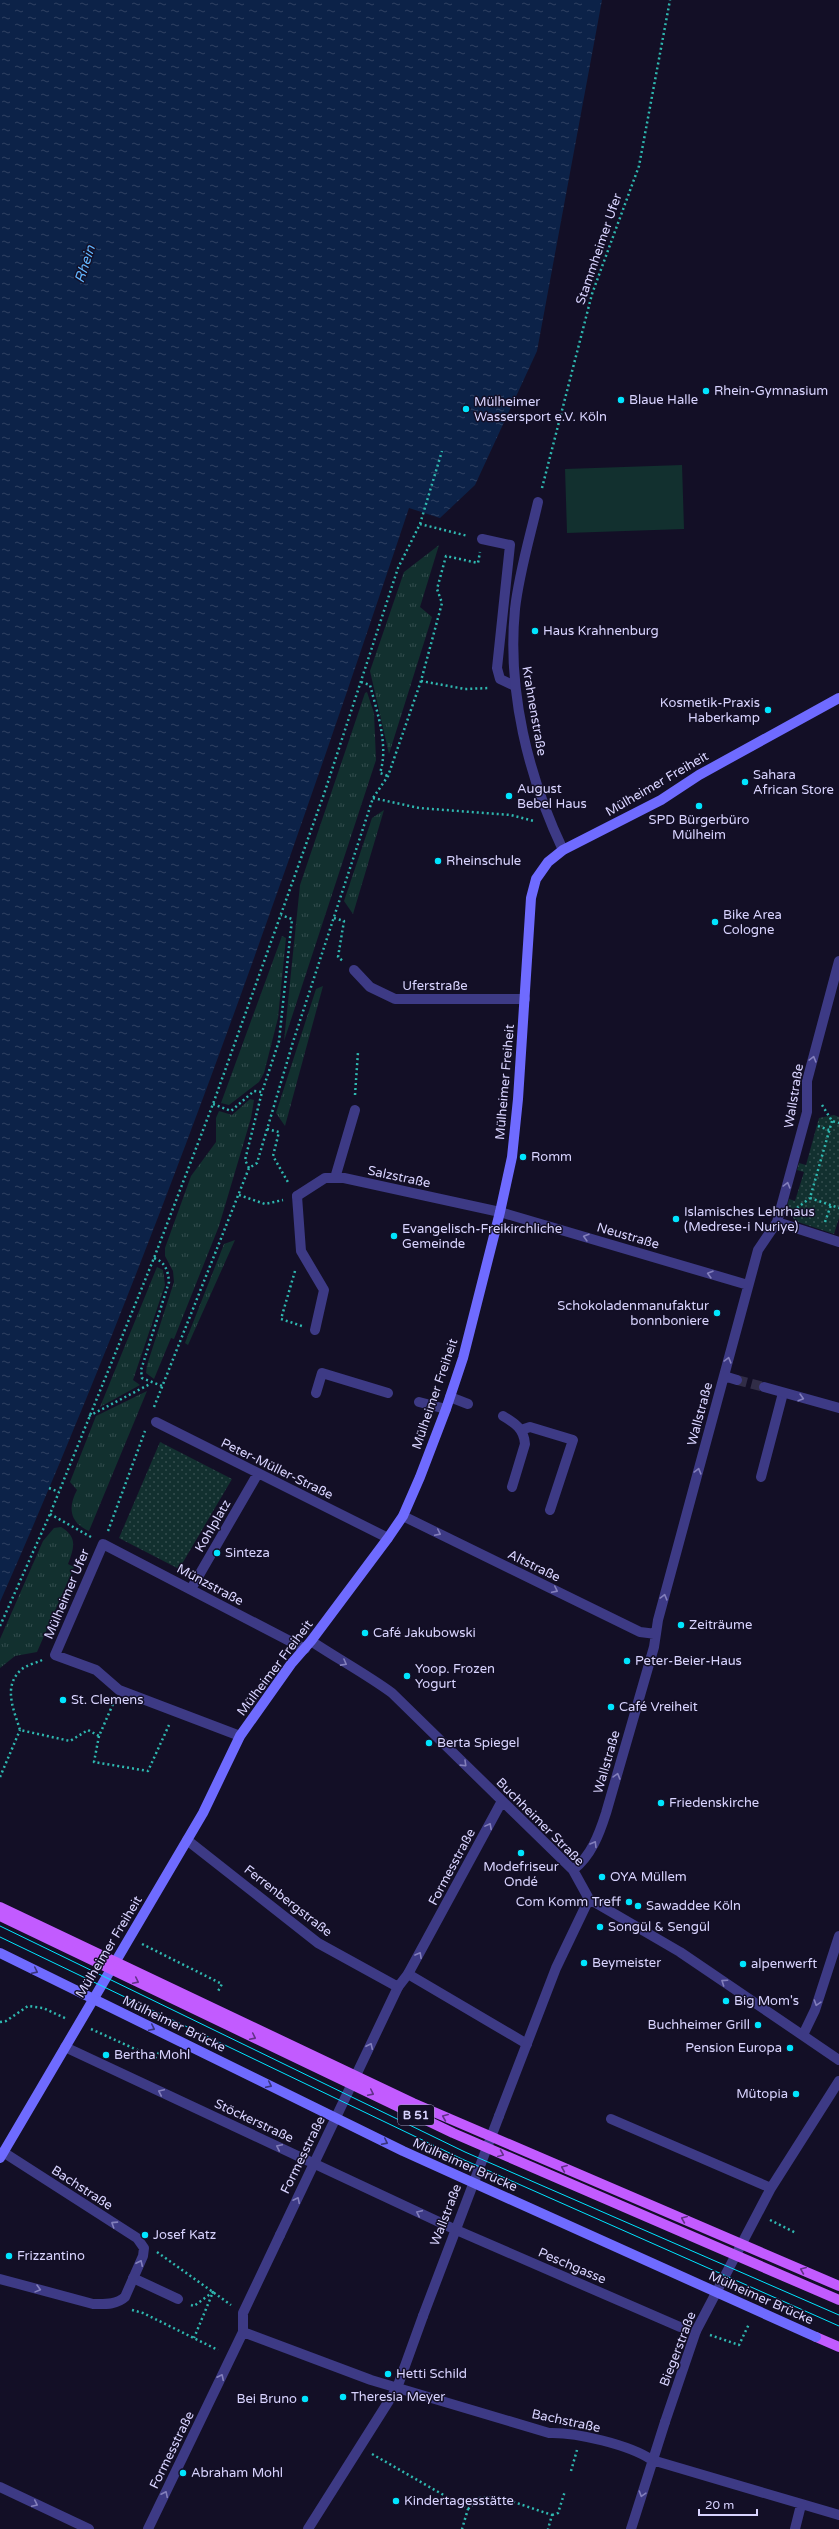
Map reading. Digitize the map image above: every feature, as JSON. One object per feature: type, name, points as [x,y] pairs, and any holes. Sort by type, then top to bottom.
[{"type":"main road","name":"B 51","points":[[0,1907],[413,2103],[839,2286]]},
{"type":"main road","name":"Mülheimer Brücke","points":[[0,1916],[453,2133],[839,2300]]},
{"type":"main road","name":"Mülheimer Brücke","points":[[816,2337],[839,2347]]},
{"type":"street","name":"Krahnenstraße","points":[[538,502],[515,607],[512,663],[515,686],[532,771],[548,819],[563,850]]},
{"type":"street","points":[[482,540],[510,545],[497,668],[500,679],[515,686]]},
{"type":"street","name":"Mülheimer Freiheit","points":[[2,2155],[78,2023],[131,1938],[188,1840],[240,1736],[291,1664],[308,1645],[403,1516],[446,1409],[463,1358],[500,1212],[512,1150],[525,999],[531,898],[536,879],[548,862],[563,850],[661,800],[699,775],[839,698]]},
{"type":"street","name":"Wallstraße","points":[[573,1870],[583,1862],[598,1836],[656,1634],[758,1250],[777,1222],[807,1112],[806,1081],[839,961]]},
{"type":"street","name":"Uferstraße","points":[[354,970],[370,987],[395,999],[525,999]]},
{"type":"street","points":[[335,1178],[354,1106]]},
{"type":"street","name":"Salzstraße","points":[[297,1196],[325,1178],[335,1178],[500,1212]]},
{"type":"street","points":[[297,1196],[301,1251],[324,1290],[315,1330]]},
{"type":"street","name":"Neustraße","points":[[500,1212],[748,1285]]},
{"type":"street","points":[[777,1222],[839,1242]]},
{"type":"street","points":[[316,1393],[322,1373],[388,1393]]},
{"type":"street","points":[[724,1376],[737,1380]]},
{"type":"street","points":[[764,1387],[839,1408]]},
{"type":"street","points":[[761,1477],[783,1393]]},
{"type":"street","points":[[450,1397],[468,1404]]},
{"type":"street","points":[[419,1402],[446,1409]]},
{"type":"street","points":[[503,1416],[521,1430],[525,1444],[512,1487]]},
{"type":"street","name":"Peter-Müller-Straße","points":[[152,1424],[388,1538]]},
{"type":"street","points":[[521,1430],[530,1427],[573,1440],[550,1510]]},
{"type":"street","name":"Kohlplatz","points":[[191,1590],[258,1475]]},
{"type":"street","name":"Altstraße","points":[[403,1516],[640,1632],[656,1634]]},
{"type":"street","name":"Münzstraße","points":[[103,1544],[191,1590],[308,1645]]},
{"type":"street","name":"Mülheimer Ufer","points":[[55,1655],[103,1544]]},
{"type":"street","name":"Buchheimer Straße","points":[[308,1645],[368,1675],[392,1693],[573,1870],[589,1899]]},
{"type":"street","points":[[55,1655],[96,1670],[119,1690],[240,1736]]},
{"type":"street","name":"Formesstraße","points":[[148,2529],[243,2332],[243,2314],[398,1988],[408,1974],[502,1801]]},
{"type":"street","name":"Ferrenbergstraße","points":[[188,1840],[318,1943],[398,1988]]},
{"type":"street","points":[[589,1899],[680,1952],[839,2060]]},
{"type":"street","name":"Wallstraße","points":[[308,2529],[397,2388],[454,2229],[556,1968],[589,1899]]},
{"type":"street","points":[[803,2035],[815,2010],[838,1940]]},
{"type":"street","name":"Mülheimer Brücke","points":[[0,1953],[403,2151],[816,2337]]},
{"type":"street","points":[[408,1974],[527,2044]]},
{"type":"street","name":"Stöckerstraße","points":[[65,2047],[454,2229]]},
{"type":"street","name":"Biegerstraße","points":[[631,2529],[652,2460],[696,2331],[771,2188],[839,2080]]},
{"type":"street","points":[[611,2120],[771,2188]]},
{"type":"street","name":"Bachstraße","points":[[2,2155],[137,2238],[144,2248]]},
{"type":"street","name":"Peschgasse","points":[[454,2229],[680,2327]]},
{"type":"street","points":[[0,2279],[93,2304],[107,2304],[120,2301],[125,2297],[144,2256],[144,2248]]},
{"type":"street","points":[[133,2278],[178,2299]]},
{"type":"street","name":"Bachstraße","points":[[243,2332],[397,2388],[549,2433],[568,2432],[641,2453],[652,2460],[839,2515]]},
{"type":"street","points":[[0,2488],[89,2529]]},
{"type":"street","points":[[796,2529],[801,2505]]},
{"type":"path","name":"Stammheimer Ufer","points":[[538,502],[592,294],[639,166],[670,0]]},
{"type":"path","points":[[0,1626],[59,1492],[154,1258],[213,1104],[281,915],[361,682],[398,568],[420,524],[442,451]]},
{"type":"path","points":[[152,1413],[249,1168],[257,1163],[373,798],[388,776],[421,681],[442,603],[437,589],[446,556],[478,563],[482,540],[420,524]]},
{"type":"path","points":[[421,681],[465,690],[482,688]]},
{"type":"path","points":[[361,682],[370,685],[384,757],[380,773],[388,776]]},
{"type":"path","points":[[373,798],[419,808],[511,815],[541,823],[548,819]]},
{"type":"path","points":[[249,1168],[245,1160],[262,1092],[279,1040],[292,919],[281,915]]},
{"type":"path","points":[[334,918],[344,921],[338,957]]},
{"type":"path","points":[[354,1106],[358,1079],[358,1052]]},
{"type":"path","points":[[213,1104],[231,1111],[254,1091],[262,1092]]},
{"type":"path","points":[[839,1123],[832,1120],[810,1198],[839,1208]]},
{"type":"path","points":[[267,1129],[279,1132],[273,1156],[297,1196]]},
{"type":"path","points":[[239,1195],[265,1204]]},
{"type":"path","points":[[301,1251],[281,1319],[315,1330]]},
{"type":"path","points":[[154,1258],[162,1261],[168,1272],[169,1282],[141,1370],[142,1378],[151,1384],[162,1386]]},
{"type":"path","points":[[89,1417],[151,1384]]},
{"type":"path","points":[[103,1544],[152,1424]]},
{"type":"path","points":[[49,1488],[59,1492]]},
{"type":"path","points":[[50,1514],[88,1536]]},
{"type":"path","points":[[0,1777],[20,1730],[10,1697],[12,1681],[23,1668],[55,1655]]},
{"type":"path","points":[[119,1690],[99,1736],[94,1762],[148,1771],[175,1711]]},
{"type":"path","points":[[20,1730],[70,1741],[88,1730],[99,1736]]},
{"type":"path","points":[[157,1952],[222,1984],[217,1993]]},
{"type":"path","points":[[0,2022],[6,2021],[28,2006],[43,2008],[54,2014]]},
{"type":"path","points":[[78,2023],[155,2058],[160,2051]]},
{"type":"path","points":[[757,2214],[796,2234]]},
{"type":"path","points":[[144,2248],[154,2250],[243,2314]]},
{"type":"path","points":[[178,2299],[194,2306],[213,2292]]},
{"type":"path","points":[[194,2338],[213,2292]]},
{"type":"path","points":[[120,2301],[124,2309],[143,2312],[231,2356]]},
{"type":"path","points":[[696,2331],[739,2345],[749,2324]]},
{"type":"path","points":[[360,2447],[397,2470],[468,2509]]},
{"type":"path","points":[[571,2471],[574,2459]]},
{"type":"path","points":[[462,2529],[468,2509],[480,2498],[502,2498],[552,2515],[558,2513],[565,2491]]},
{"type":"path","points":[[548,2529],[552,2515]]},
{"type":"green space","points":[[682,465],[684,529],[567,533],[565,469]]},
{"type":"green space","points":[[439,545],[420,607],[432,617],[389,754],[370,671],[404,572]]},
{"type":"green space","points":[[367,692],[374,713],[376,760],[284,1041],[300,885],[365,693]]},
{"type":"green space","points":[[384,810],[353,914],[344,901],[372,818]]},
{"type":"green space","points":[[282,936],[286,938],[278,1018],[264,1073],[259,1082],[229,1105],[221,1103]]},
{"type":"green space","points":[[323,986],[285,1126],[276,1113],[316,989]]},
{"type":"green space","points":[[250,1099],[254,1100],[251,1118],[219,1226],[174,1339],[171,1338],[154,1379],[146,1373],[147,1365],[174,1282],[173,1271],[165,1256],[165,1248],[191,1176],[216,1142],[216,1118],[219,1111],[232,1115]]},
{"type":"green space","points":[[834,1115],[839,1117],[839,1218],[834,1234],[795,1221],[787,1207],[789,1199],[795,1201],[804,1172],[797,1170],[799,1163],[806,1165],[819,1118]]},
{"type":"green space","points":[[235,1240],[188,1345],[185,1343],[224,1244]]},
{"type":"green space","points":[[157,1267],[163,1270],[165,1285],[133,1380],[140,1385],[100,1407]]},
{"type":"green space","points":[[147,1391],[89,1531],[77,1523],[72,1514],[72,1502],[77,1490],[70,1482],[96,1416]]},
{"type":"green space","points":[[160,1442],[232,1479],[179,1569],[119,1538]]},
{"type":"green space","points":[[61,1527],[70,1535],[72,1539],[73,1548],[68,1564],[74,1567],[37,1652],[15,1656],[0,1668],[0,1639],[43,1541],[54,1528]]},
{"type":"water","name":"Rhein","points":[[0,0],[602,0],[537,351],[475,485],[440,518],[409,508],[315,785],[217,1060],[113,1332],[58,1467],[0,1602]]},
{"type":"tunnel","points":[[737,1380],[764,1387]]},
{"type":"tram line","points":[[0,1926],[465,2152],[839,2315]]},
{"type":"tram line","points":[[0,1937],[462,2159],[839,2326]]},
{"type":"place","name":"Rhein-Gymnasium","points":[[706,391]]},
{"type":"place","name":"Blaue Halle","points":[[621,400]]},
{"type":"place","name":"Mülheimer Wassersport e.V. Köln","points":[[466,409]]},
{"type":"place","name":"Haus Krahnenburg","points":[[535,631]]},
{"type":"place","name":"Kosmetik-Praxis Haberkamp","points":[[768,710]]},
{"type":"place","name":"Sahara African Store","points":[[745,782]]},
{"type":"place","name":"August Bebel Haus","points":[[509,796]]},
{"type":"place","name":"SPD Bürgerbüro Mülheim","points":[[699,806]]},
{"type":"place","name":"Rheinschule","points":[[438,861]]},
{"type":"place","name":"Bike Area Cologne","points":[[715,922]]},
{"type":"place","name":"Romm","points":[[523,1157]]},
{"type":"place","name":"Islamisches Lehrhaus (Medrese-i Nuriye)","points":[[676,1219]]},
{"type":"place","name":"Evangelisch-Freikirchliche Gemeinde","points":[[394,1236]]},
{"type":"place","name":"Schokoladenmanufaktur bonnboniere","points":[[717,1313]]},
{"type":"place","name":"Sinteza","points":[[217,1553]]},
{"type":"place","name":"Zeiträume","points":[[681,1625]]},
{"type":"place","name":"Café Jakubowski","points":[[365,1633]]},
{"type":"place","name":"Peter-Beier-Haus","points":[[627,1661]]},
{"type":"place","name":"Yoop. Frozen Yogurt","points":[[407,1676]]},
{"type":"place","name":"St. Clemens","points":[[63,1700]]},
{"type":"place","name":"Café Vreiheit","points":[[611,1707]]},
{"type":"place","name":"Berta Spiegel","points":[[429,1743]]},
{"type":"place","name":"Friedenskirche","points":[[661,1803]]},
{"type":"place","name":"Modefriseur Ondé","points":[[521,1853]]},
{"type":"place","name":"OYA Müllem","points":[[602,1877]]},
{"type":"place","name":"Com Komm Treff","points":[[629,1902]]},
{"type":"place","name":"Sawaddee Köln","points":[[638,1906]]},
{"type":"place","name":"Songül & Sengül","points":[[600,1927]]},
{"type":"place","name":"Beymeister","points":[[584,1963]]},
{"type":"place","name":"alpenwerft","points":[[743,1964]]},
{"type":"place","name":"Big Mom's","points":[[726,2001]]},
{"type":"place","name":"Buchheimer Grill","points":[[758,2025]]},
{"type":"place","name":"Pension Europa","points":[[790,2048]]},
{"type":"place","name":"Bertha Mohl","points":[[106,2055]]},
{"type":"place","name":"Mütopia","points":[[796,2094]]},
{"type":"place","name":"Josef Katz","points":[[145,2235]]},
{"type":"place","name":"Frizzantino","points":[[9,2256]]},
{"type":"place","name":"Hetti Schild","points":[[388,2374]]},
{"type":"place","name":"Theresia Meyer","points":[[343,2397]]},
{"type":"place","name":"Bei Bruno","points":[[305,2399]]},
{"type":"place","name":"Abraham Mohl","points":[[183,2473]]},
{"type":"place","name":"Kindertagesstätte","points":[[396,2501]]}]
